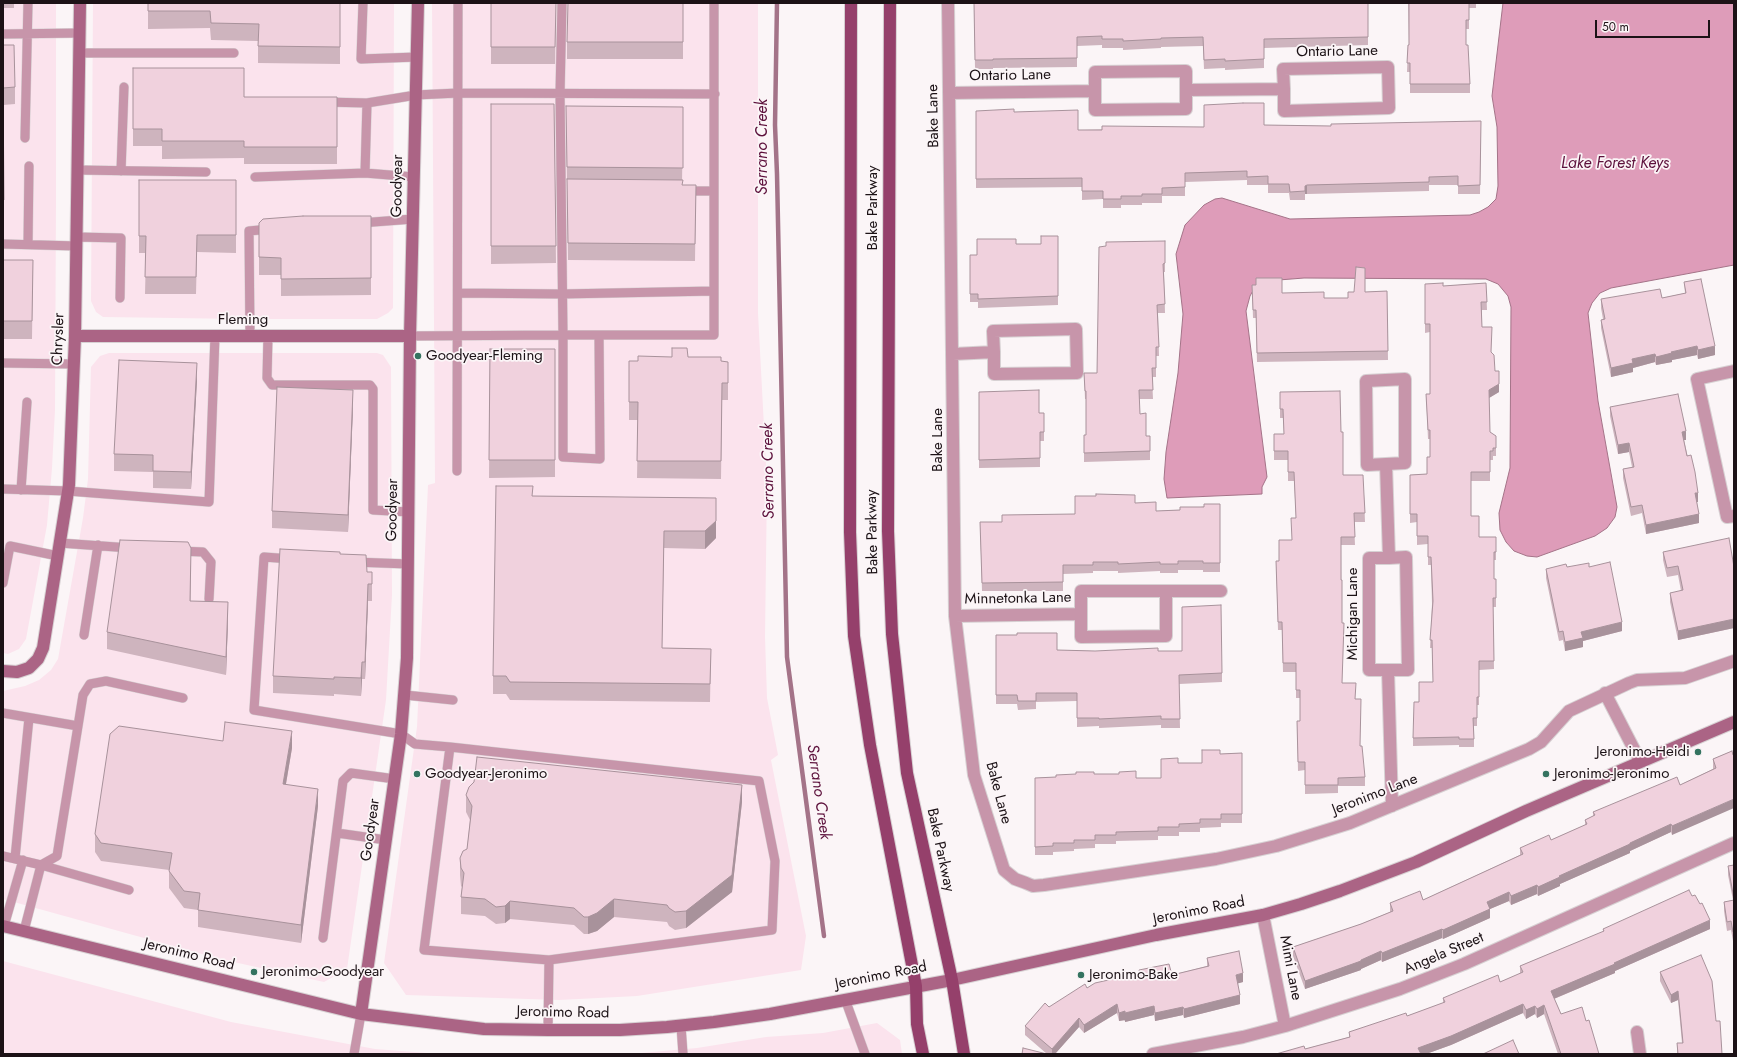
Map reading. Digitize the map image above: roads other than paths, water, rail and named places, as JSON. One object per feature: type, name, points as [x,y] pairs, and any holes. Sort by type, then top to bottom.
[{"type":"main road","name":"Bake Parkway","points":[[851,3],[850,517],[854,636],[870,745],[916,986],[917,1024],[923,1054]]},
{"type":"main road","name":"Bake Parkway","points":[[890,3],[888,531],[892,634],[907,773],[952,980],[964,1054]]},
{"type":"street","name":"Chrysler","points":[[3,671],[17,672],[29,668],[38,659],[43,648],[68,491],[75,336],[80,3]]},
{"type":"street","name":"Goodyear","points":[[361,1014],[395,779],[405,695],[407,658],[410,336],[418,3]]},
{"type":"street","name":"Bake Lane","points":[[948,3],[955,616],[974,775],[1004,870]]},
{"type":"street","name":"Ontario Lane","points":[[1388,67],[1389,108],[1284,111],[1284,89],[1283,69],[1388,67]]},
{"type":"street","points":[[1186,70],[1186,109],[1095,110],[1095,91],[1095,72],[1186,70]]},
{"type":"street","points":[[1186,90],[1284,89]]},
{"type":"street","name":"Ontario Lane","points":[[949,93],[1095,91]]},
{"type":"street","points":[[1076,329],[1077,373],[994,374],[994,352],[993,331],[1076,329]]},
{"type":"street","name":"Fleming","points":[[75,336],[410,336]]},
{"type":"street","points":[[953,354],[994,352]]},
{"type":"street","points":[[1734,371],[1696,379],[1727,517],[1734,516]]},
{"type":"street","points":[[1405,379],[1405,464],[1386,464],[1367,465],[1366,381],[1405,379]]},
{"type":"street","points":[[1386,464],[1389,558]]},
{"type":"street","name":"Michigan Lane","points":[[1406,557],[1408,670],[1388,670],[1369,670],[1369,558],[1406,557]]},
{"type":"street","name":"Minnetonka Lane","points":[[1081,591],[1166,591],[1166,636],[1081,637],[1081,614],[1081,591]]},
{"type":"street","points":[[1166,591],[1221,591]]},
{"type":"street","name":"Minnetonka Lane","points":[[955,616],[1081,614]]},
{"type":"street","name":"Jeronimo Lane","points":[[1004,870],[1015,879],[1034,886],[1216,859],[1276,846],[1350,823],[1529,749],[1541,742],[1568,711],[1605,693],[1637,680],[1685,678],[1734,661]]},
{"type":"street","points":[[1388,670],[1392,806]]},
{"type":"street","points":[[1605,693],[1640,762]]},
{"type":"street","name":"Jeronimo Road","points":[[4,926],[361,1014],[484,1029],[620,1030],[681,1026],[770,1014],[952,980],[1156,936],[1263,915],[1340,891],[1416,862],[1640,762],[1734,722]]},
{"type":"street","name":"Angela Street","points":[[1153,1054],[1243,1037],[1285,1026],[1400,989],[1457,967],[1734,843]]},
{"type":"street","name":"Mimi Lane","points":[[1263,915],[1285,1026]]},
{"type":"street","points":[[1637,1032],[1640,1054]]},
{"type":"lane","points":[[25,138],[28,3]]},
{"type":"lane","points":[[363,3],[361,59],[417,57]]},
{"type":"lane","points":[[457,471],[458,3]]},
{"type":"lane","points":[[562,3],[560,94],[565,190],[562,294],[563,457],[600,459],[599,335]]},
{"type":"lane","points":[[410,336],[458,334],[714,335],[714,3]]},
{"type":"lane","points":[[3,34],[80,33]]},
{"type":"lane","points":[[80,53],[234,53]]},
{"type":"lane","points":[[121,171],[124,87]]},
{"type":"lane","points":[[313,102],[367,103],[416,95],[458,94],[714,94]]},
{"type":"lane","points":[[364,174],[367,103]]},
{"type":"lane","points":[[28,244],[29,166]]},
{"type":"lane","points":[[78,170],[206,172]]},
{"type":"lane","points":[[255,177],[364,174],[414,177]]},
{"type":"lane","points":[[676,190],[714,191]]},
{"type":"lane","points":[[350,223],[413,219]]},
{"type":"lane","points":[[250,336],[249,231],[280,228]]},
{"type":"lane","points":[[3,244],[28,244],[121,238],[120,298]]},
{"type":"lane","points":[[458,293],[562,294],[714,291]]},
{"type":"lane","points":[[3,489],[68,491],[209,502],[215,336]]},
{"type":"lane","points":[[268,336],[267,378],[272,385],[370,385],[373,389],[373,510],[409,512]]},
{"type":"lane","points":[[3,363],[74,364]]},
{"type":"lane","points":[[21,490],[27,402]]},
{"type":"lane","points":[[60,543],[136,548]]},
{"type":"lane","points":[[3,583],[10,546],[58,556]]},
{"type":"lane","points":[[84,635],[98,546]]},
{"type":"lane","points":[[173,550],[203,552],[211,562],[209,599]]},
{"type":"lane","points":[[304,559],[264,557],[254,710],[401,734],[415,744],[450,747],[759,781],[775,861],[772,930],[549,960],[424,950],[450,747]]},
{"type":"lane","points":[[344,561],[408,564]]},
{"type":"lane","points":[[24,931],[41,865],[57,856],[83,695],[90,684],[106,681],[183,698]]},
{"type":"lane","points":[[405,695],[453,700]]},
{"type":"lane","points":[[3,713],[78,726]]},
{"type":"lane","points":[[4,926],[19,859],[29,718]]},
{"type":"lane","points":[[323,938],[343,781],[351,773],[395,779]]},
{"type":"lane","points":[[337,833],[386,840]]},
{"type":"lane","points":[[3,856],[19,859],[129,890]]},
{"type":"lane","points":[[548,1030],[549,960]]},
{"type":"lane","points":[[845,999],[864,1054]]},
{"type":"lane","points":[[354,1054],[361,1014]]},
{"type":"lane","points":[[681,1026],[683,1054]]},
{"type":"water","name":"Lake Forest Keys","points":[[1503,3],[1734,3],[1734,265],[1611,288],[1600,293],[1592,303],[1588,313],[1598,401],[1617,507],[1615,517],[1607,528],[1595,536],[1537,557],[1527,556],[1514,551],[1506,542],[1500,530],[1499,513],[1510,468],[1511,307],[1508,296],[1498,284],[1486,279],[1304,278],[1266,281],[1255,287],[1250,296],[1246,311],[1267,477],[1262,487],[1262,494],[1167,498],[1164,479],[1166,452],[1178,373],[1183,314],[1176,254],[1185,225],[1204,205],[1215,199],[1222,198],[1290,219],[1470,215],[1488,207],[1496,199],[1498,186],[1497,127],[1492,96]]},
{"type":"waterway","name":"Serrano Creek","points":[[777,3],[775,125],[787,657],[824,936]]},
{"type":"place","name":"Goodyear-Fleming","points":[[418,356]]},
{"type":"place","name":"Jeronimo-Heidi","points":[[1698,752]]},
{"type":"place","name":"Goodyear-Jeronimo","points":[[417,774]]},
{"type":"place","name":"Jeronimo-Jeronimo","points":[[1546,774]]},
{"type":"place","name":"Jeronimo-Goodyear","points":[[254,972]]},
{"type":"place","name":"Jeronimo-Bake","points":[[1081,975]]}]
